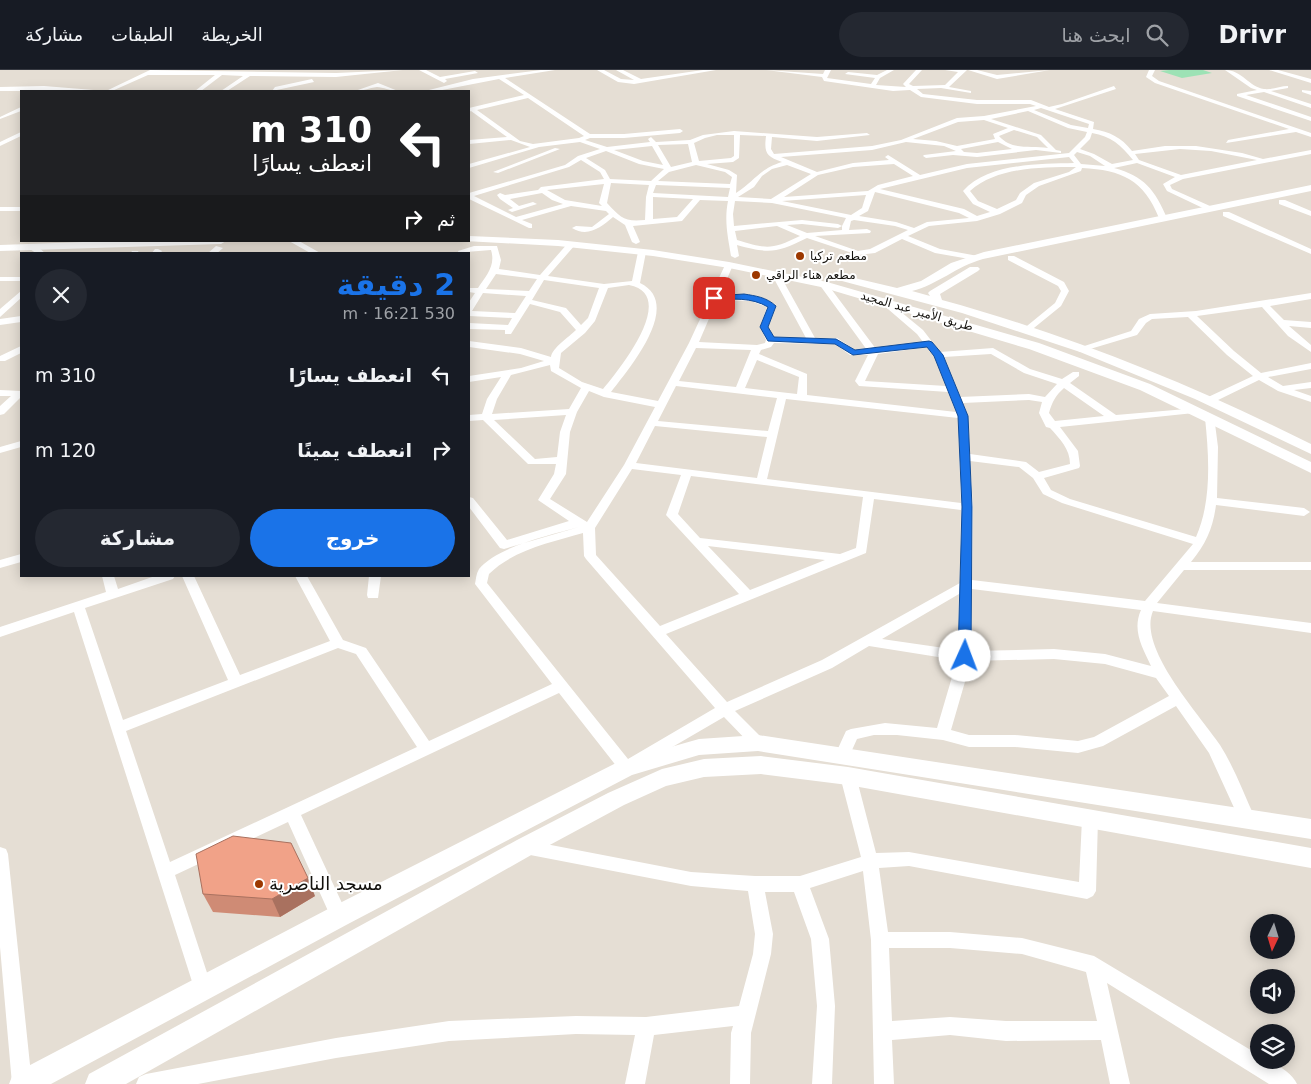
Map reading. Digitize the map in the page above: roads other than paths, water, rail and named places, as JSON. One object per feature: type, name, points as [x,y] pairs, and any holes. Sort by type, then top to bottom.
[{"type":"main road","points":[[893,290],[926,284],[958,264],[994,252],[1311,188]]},
{"type":"main road","points":[[949,304],[934,297],[934,293],[962,275],[980,267],[1012,258],[1311,196]]},
{"type":"main road","name":"طريق الأمير عبد المجيد","points":[[470,231],[567,235],[732,260],[893,290],[949,304],[1080,349],[1210,400],[1311,450]]},
{"type":"main road","name":"طريق الأمير عبد المجيد","points":[[470,238],[571,245],[639,247]]},
{"type":"main road","points":[[0,241],[20,240]]},
{"type":"main road","points":[[0,248],[37,250],[220,245]]},
{"type":"main road","name":"طريق الأمير عبد المجيد","points":[[732,260],[776,275],[823,284],[1034,346],[1145,387],[1311,468]]},
{"type":"main road","points":[[22,1084],[339,916],[626,768],[699,747],[758,743],[846,766],[1090,819],[1311,858]]},
{"type":"main road","points":[[99,1084],[524,847],[616,799],[662,778],[704,768],[761,765],[846,766],[1248,818],[1311,829]]},
{"type":"street","points":[[276,90],[277,88],[336,75],[400,70]]},
{"type":"street","points":[[422,70],[450,85]]},
{"type":"street","points":[[428,90],[532,71],[552,70]]},
{"type":"street","points":[[600,70],[620,81],[641,82],[713,70]]},
{"type":"street","points":[[619,70],[641,82]]},
{"type":"street","points":[[684,70],[692,74]]},
{"type":"street","points":[[770,70],[835,73]]},
{"type":"street","points":[[878,70],[889,71]]},
{"type":"street","points":[[846,230],[852,216],[865,209],[872,192],[880,186],[917,176],[975,165],[1070,155],[1088,138],[1092,122],[1031,102],[977,102],[921,95],[906,84],[919,70]]},
{"type":"street","points":[[948,70],[964,71]]},
{"type":"street","points":[[972,70],[998,76],[1047,70]]},
{"type":"street","points":[[1152,70],[1154,71],[1149,77],[1157,82],[1311,135]]},
{"type":"street","points":[[1228,70],[1241,77],[1253,87],[1311,106]]},
{"type":"street","points":[[1272,70],[1311,82]]},
{"type":"street","points":[[110,90],[151,71],[220,74],[336,75]]},
{"type":"street","points":[[873,86],[878,77],[889,71]]},
{"type":"street","points":[[964,71],[944,88],[969,92]]},
{"type":"street","points":[[225,90],[248,73]]},
{"type":"street","points":[[438,79],[477,73]]},
{"type":"street","points":[[826,73],[824,79],[873,86],[911,88],[947,86]]},
{"type":"street","points":[[199,90],[220,74]]},
{"type":"street","points":[[844,74],[878,77]]},
{"type":"street","points":[[500,77],[589,136]]},
{"type":"street","points":[[361,90],[378,85],[392,90]]},
{"type":"street","points":[[1286,87],[1239,95],[1311,119]]},
{"type":"street","points":[[1049,108],[1063,106],[1114,88]]},
{"type":"street","points":[[0,89],[63,90]]},
{"type":"street","points":[[1304,91],[1311,93]]},
{"type":"street","points":[[470,110],[528,96]]},
{"type":"street","points":[[772,156],[872,148],[903,141],[957,120],[984,118],[1029,110],[1040,106]]},
{"type":"street","points":[[1,118],[20,109]]},
{"type":"street","points":[[470,110],[513,138],[525,144],[540,146]]},
{"type":"street","points":[[1029,110],[1070,128],[1109,134],[1137,160],[1181,177]]},
{"type":"street","points":[[1,118],[20,119]]},
{"type":"street","points":[[984,118],[1039,136],[1052,150]]},
{"type":"street","points":[[1228,142],[1311,127]]},
{"type":"street","points":[[1013,128],[995,135],[999,140],[1019,150]]},
{"type":"street","points":[[496,172],[589,136],[680,131]]},
{"type":"street","points":[[470,196],[568,166],[580,157],[607,149],[691,142],[696,138],[707,136],[737,133],[815,139],[865,135],[882,146]]},
{"type":"street","points":[[470,166],[540,146],[580,140],[641,163],[668,168],[696,163],[733,160],[737,157],[737,133]]},
{"type":"street","points":[[0,144],[20,134]]},
{"type":"street","points":[[647,134],[655,144],[661,159],[668,168]]},
{"type":"street","points":[[769,135],[768,149],[772,156],[816,174]]},
{"type":"street","points":[[470,142],[513,138]]},
{"type":"street","points":[[926,156],[961,151],[999,140]]},
{"type":"street","points":[[903,141],[947,145],[977,155],[1036,148],[1052,150],[1070,155],[1079,166]]},
{"type":"street","points":[[691,142],[696,163]]},
{"type":"street","points":[[1131,153],[1166,146],[1195,146],[1267,160]]},
{"type":"street","points":[[872,148],[917,176]]},
{"type":"street","points":[[1077,150],[1092,154],[1107,167],[1143,184],[1159,207],[1164,218]]},
{"type":"street","points":[[1207,208],[1169,190],[1166,184],[1181,177],[1311,152]]},
{"type":"street","points":[[580,157],[603,171],[608,181],[603,203],[610,211],[628,224],[639,247],[636,283]]},
{"type":"street","points":[[1040,158],[1050,166]]},
{"type":"street","points":[[997,212],[976,204],[970,199],[966,191],[968,188],[977,181],[989,176],[1030,167],[1107,167],[1137,160]]},
{"type":"street","points":[[772,201],[816,174],[853,165],[895,162]]},
{"type":"street","points":[[696,163],[727,171],[735,176],[729,214],[732,260],[694,345],[629,465],[583,525],[496,561],[484,572],[481,584],[626,768],[725,709],[827,664],[967,584],[1262,620],[1311,628]]},
{"type":"street","points":[[732,198],[752,186],[765,172],[786,163]]},
{"type":"street","points":[[778,224],[858,253],[872,251],[927,224],[978,219],[997,212],[1019,201],[1021,196],[1030,189],[1040,184],[1069,176],[1079,170],[1079,166]]},
{"type":"street","points":[[649,221],[648,205],[653,183],[668,168]]},
{"type":"street","points":[[502,198],[543,191],[542,189],[608,181],[734,186]]},
{"type":"street","points":[[494,188],[502,198],[518,208]]},
{"type":"street","points":[[543,191],[548,197],[610,211]]},
{"type":"street","points":[[772,201],[872,192],[961,211],[978,219]]},
{"type":"street","points":[[650,195],[772,201],[832,214],[896,224],[914,230]]},
{"type":"street","points":[[470,197],[528,226]]},
{"type":"street","points":[[628,224],[678,219],[698,197]]},
{"type":"street","points":[[1282,202],[1311,214]]},
{"type":"street","points":[[470,207],[482,203]]},
{"type":"street","points":[[502,212],[533,204]]},
{"type":"street","points":[[516,219],[573,204]]},
{"type":"street","points":[[0,209],[20,208]]},
{"type":"street","points":[[576,228],[594,229],[610,211]]},
{"type":"street","points":[[1226,214],[1311,252]]},
{"type":"street","points":[[730,229],[802,222],[846,230],[867,231]]},
{"type":"street","points":[[732,241],[763,250],[781,248],[808,235],[846,230]]},
{"type":"street","points":[[901,236],[938,251],[975,258]]},
{"type":"street","points":[[295,242],[314,252]]},
{"type":"street","points":[[470,326],[509,330],[541,279],[571,245]]},
{"type":"street","points":[[462,252],[468,248],[494,248],[497,266],[470,307]]},
{"type":"street","points":[[1012,258],[1061,284],[1065,291],[1058,304],[1026,330]]},
{"type":"street","points":[[494,271],[541,279],[604,286],[618,283],[636,283],[643,286],[649,292],[652,304],[648,330],[626,368],[604,394]]},
{"type":"street","points":[[776,275],[812,340]]},
{"type":"street","points":[[0,279],[20,280]]},
{"type":"street","points":[[823,284],[874,352]]},
{"type":"street","points":[[604,286],[592,319],[582,331],[556,352],[554,369],[569,380],[586,388],[604,394],[662,405]]},
{"type":"street","points":[[470,290],[530,298],[563,310],[582,331]]},
{"type":"street","points":[[0,314],[20,295]]},
{"type":"street","points":[[714,298],[744,296],[762,300],[772,306],[764,327],[771,340]]},
{"type":"street","points":[[1080,349],[1134,334],[1140,324],[1148,318],[1169,314],[1190,314],[1311,296]]},
{"type":"street","points":[[884,301],[920,332],[938,355],[963,416],[967,507],[965,656],[943,734]]},
{"type":"street","points":[[1264,304],[1291,334],[1311,349]]},
{"type":"street","points":[[470,313],[519,316]]},
{"type":"street","points":[[1190,314],[1232,355],[1279,389],[1309,400]]},
{"type":"street","points":[[0,322],[20,319]]},
{"type":"street","points":[[1282,323],[1311,326]]},
{"type":"street","points":[[739,391],[755,351],[768,344],[771,340],[836,341],[853,353],[929,344]]},
{"type":"street","points":[[470,344],[521,351],[554,362]]},
{"type":"street","points":[[694,345],[755,351],[804,376],[802,398]]},
{"type":"street","points":[[1,359],[20,348]]},
{"type":"street","points":[[938,355],[993,351],[1027,371],[1064,383],[1116,419]]},
{"type":"street","points":[[874,352],[860,382],[862,384],[955,395],[1029,397],[1047,400]]},
{"type":"street","points":[[1,359],[20,359]]},
{"type":"street","points":[[470,379],[522,372],[554,362]]},
{"type":"street","points":[[1210,400],[1227,390],[1262,376],[1298,367],[1311,366]]},
{"type":"street","points":[[486,417],[492,399],[508,373]]},
{"type":"street","points":[[1037,476],[1074,466],[1076,455],[1068,442],[1050,425],[1044,413],[1047,400],[1076,374]]},
{"type":"street","points":[[672,383],[963,416]]},
{"type":"street","points":[[1279,389],[1311,385]]},
{"type":"street","points":[[586,388],[572,412],[566,432],[560,474],[544,500],[583,525],[590,556],[725,709],[758,743]]},
{"type":"street","points":[[0,394],[20,394]]},
{"type":"street","points":[[0,412],[20,394]]},
{"type":"street","points":[[761,482],[782,396]]},
{"type":"street","points":[[1050,425],[1194,410]]},
{"type":"street","points":[[470,418],[572,412]]},
{"type":"street","points":[[486,417],[532,462],[562,460]]},
{"type":"street","points":[[1210,418],[1214,439],[1212,507],[1200,542],[1163,585],[1148,607],[1142,628],[1161,674],[1216,750],[1248,818]]},
{"type":"street","points":[[652,423],[772,434]]},
{"type":"street","points":[[0,450],[20,444]]},
{"type":"street","points":[[965,457],[1022,464],[1037,476],[1047,492],[1066,501],[1200,542]]},
{"type":"street","points":[[629,465],[967,507]]},
{"type":"street","points":[[688,472],[672,515],[748,596]]},
{"type":"street","points":[[658,632],[862,550],[869,495]]},
{"type":"street","points":[[470,501],[504,545],[583,525]]},
{"type":"street","points":[[1212,501],[1304,512]]},
{"type":"street","points":[[696,541],[842,558]]},
{"type":"street","points":[[0,564],[20,558]]},
{"type":"street","points":[[1180,566],[1311,566]]},
{"type":"street","points":[[108,577],[113,595]]},
{"type":"street","points":[[0,632],[166,577]]},
{"type":"street","points":[[188,577],[236,682]]},
{"type":"street","points":[[302,577],[338,643]]},
{"type":"street","points":[[373,595],[375,577]]},
{"type":"street","points":[[78,606],[203,988]]},
{"type":"street","points":[[865,641],[965,656],[1054,654],[1104,659],[1161,674]]},
{"type":"street","points":[[118,728],[338,643],[360,651],[426,749]]},
{"type":"street","points":[[165,872],[561,686]]},
{"type":"street","points":[[884,1084],[880,940],[870,861],[846,766],[851,735],[868,729],[898,728],[943,734],[969,741],[1015,741],[1078,748],[1098,742],[1178,698]]},
{"type":"street","points":[[292,812],[339,916]]},
{"type":"street","points":[[524,847],[691,879],[755,884],[800,884],[870,861],[909,859],[980,870],[1087,891],[1090,819]]},
{"type":"street","points":[[0,854],[22,1084]]},
{"type":"street","points":[[740,1084],[741,1033],[762,954],[764,934],[755,884]]},
{"type":"street","points":[[800,884],[820,939],[826,1006],[822,1084]]},
{"type":"street","points":[[880,940],[950,940],[1022,946],[1094,965],[1287,1084]]},
{"type":"street","points":[[1094,965],[1120,1084]]},
{"type":"street","points":[[146,1084],[336,1048],[449,1031],[576,1025],[646,1026],[746,1015]]},
{"type":"street","points":[[635,1084],[646,1026]]},
{"type":"street","points":[[882,1031],[950,1026],[1006,1031],[1108,1030]]},
{"type":"street","points":[[141,1084],[152,1056]]},
{"type":"place","name":"مطعم تركيا","points":[[800,256]]},
{"type":"place","name":"مطعم هناء الراقي","points":[[756,275]]},
{"type":"place","name":"مسجد الناصرية","points":[[259,884]]}]
